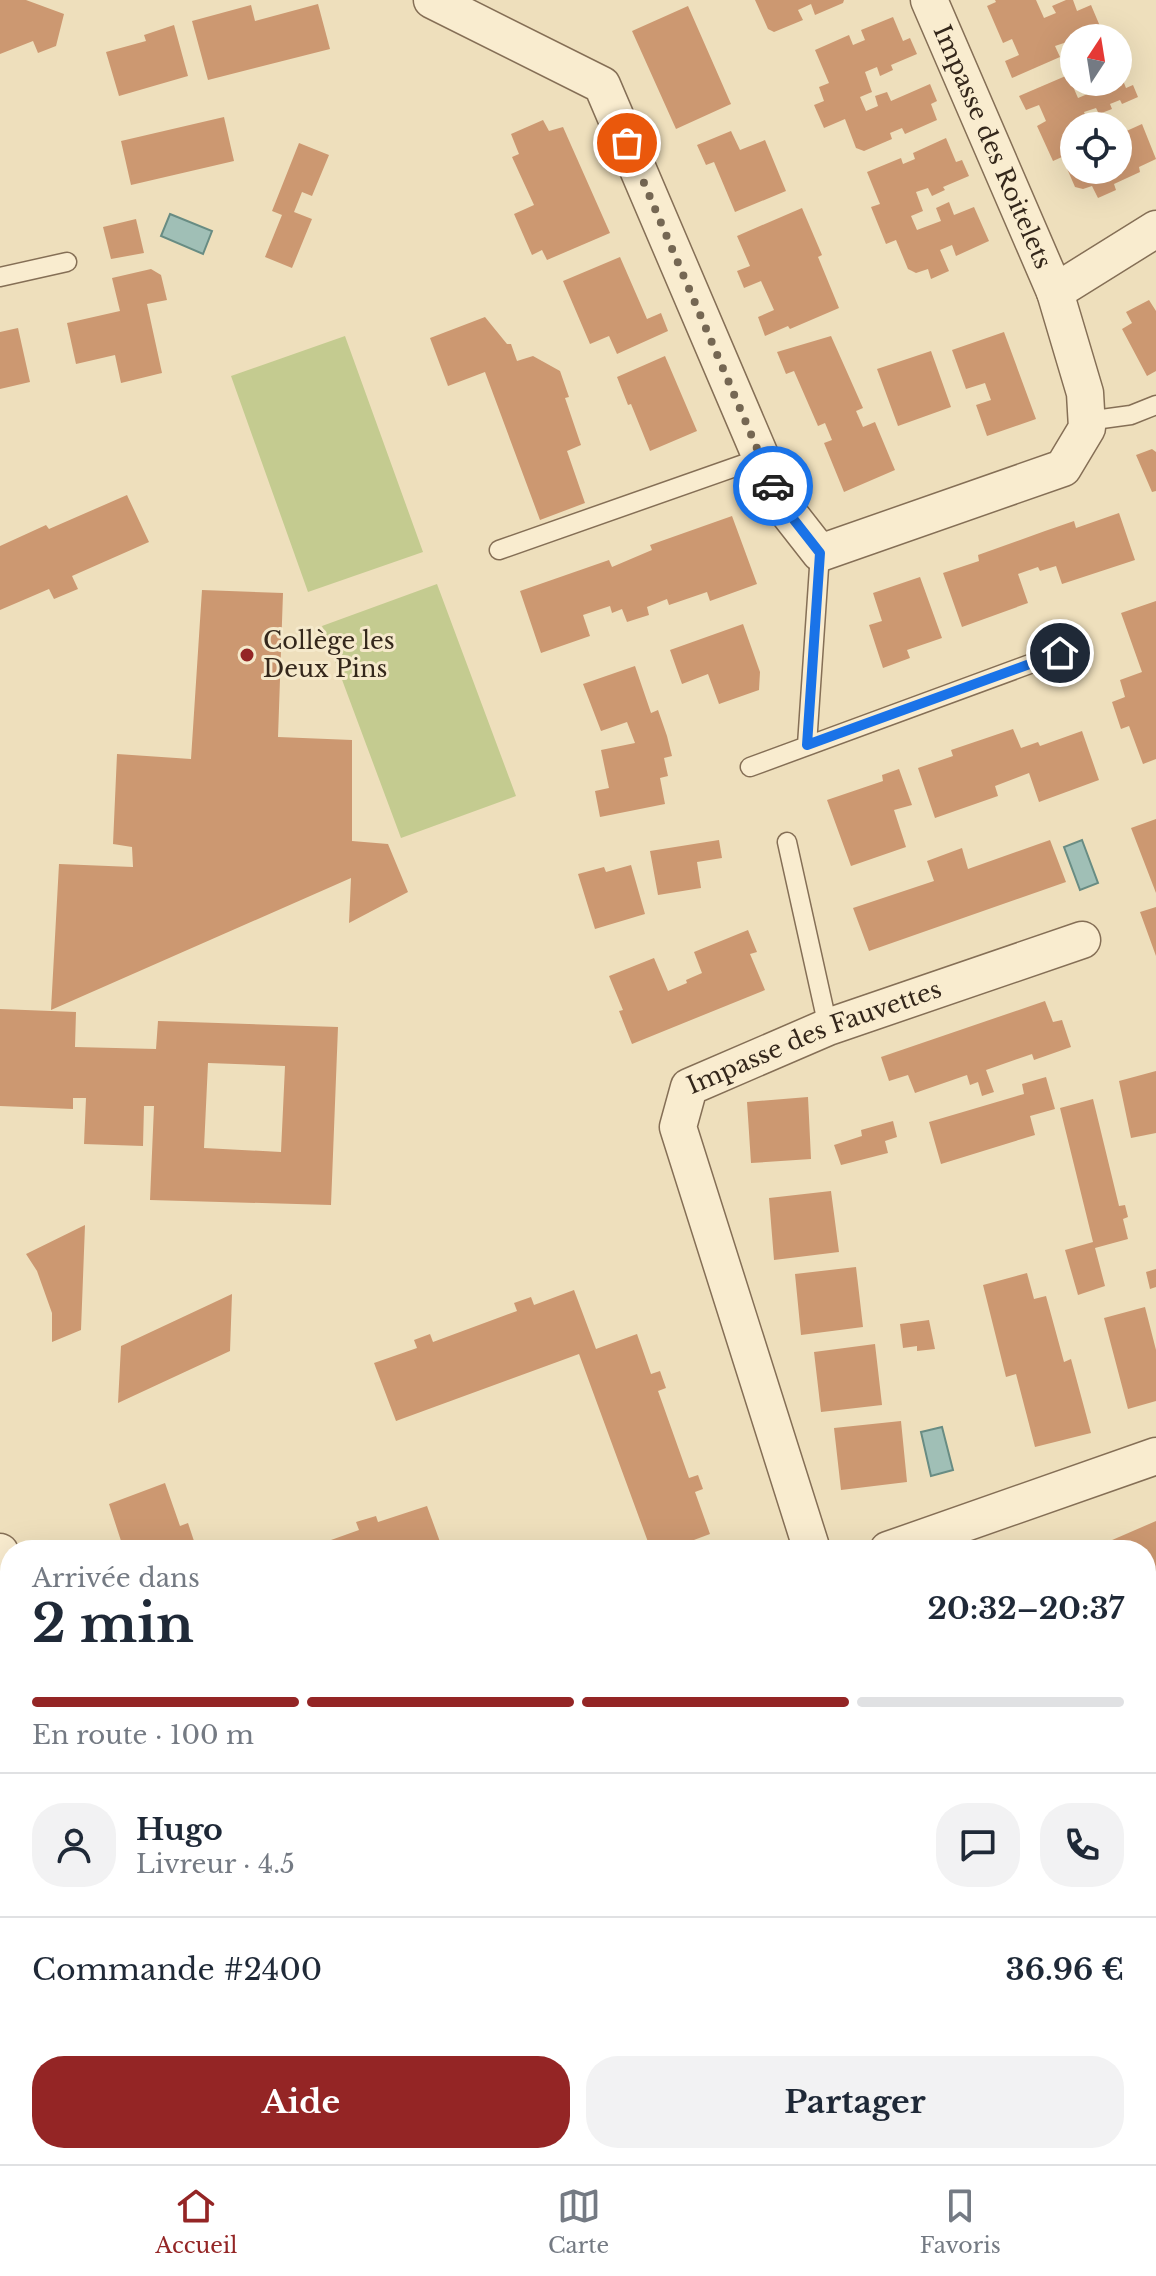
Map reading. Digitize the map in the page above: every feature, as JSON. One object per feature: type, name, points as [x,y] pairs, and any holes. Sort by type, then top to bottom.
[{"type":"street","points":[[432,0],[602,85],[780,502],[820,553],[1063,468],[1087,428],[1087,421]]},
{"type":"street","name":"Impasse des Roitelets","points":[[929,0],[1055,292],[1085,393],[1087,421]]},
{"type":"street","points":[[1055,292],[1156,229]]},
{"type":"street","name":"Impasse des Fauvettes","points":[[809,1540],[678,1127],[689,1087],[828,1027],[1082,940]]},
{"type":"street","points":[[919,1540],[1156,1456]]},
{"type":"lane","points":[[0,277],[67,262]]},
{"type":"lane","points":[[1087,421],[1131,415],[1156,405]]},
{"type":"lane","points":[[499,550],[761,458]]},
{"type":"lane","points":[[807,745],[820,553]]},
{"type":"lane","points":[[750,767],[1060,653]]},
{"type":"lane","points":[[787,842],[828,1027]]},
{"type":"green space","points":[[345,336],[423,552],[308,592],[231,376]]},
{"type":"green space","points":[[437,584],[516,796],[401,838],[322,626]]},
{"type":"water","points":[[170,214],[212,231],[203,254],[161,236]]},
{"type":"water","points":[[1082,840],[1098,883],[1080,890],[1064,847]]},
{"type":"water","points":[[942,1427],[953,1470],[931,1476],[921,1432]]},
{"type":"building","points":[[0,0],[26,0],[64,14],[56,46],[38,53],[33,41],[0,54]]},
{"type":"building","points":[[755,0],[844,0],[815,15],[811,4],[798,10],[803,20],[774,32],[768,29]]},
{"type":"building","points":[[1036,0],[1044,18],[1056,13],[1052,6],[1073,0],[1077,11],[1091,5],[1099,24],[1060,24],[1060,44],[1055,46],[1060,57],[1012,78],[1005,61],[1019,55],[1012,39],[1003,43],[987,6],[996,2]]},
{"type":"building","points":[[318,4],[330,49],[208,80],[192,21],[251,5],[255,21]]},
{"type":"building","points":[[688,6],[731,104],[676,129],[632,31]]},
{"type":"building","points":[[893,17],[903,41],[910,38],[917,54],[891,65],[893,70],[880,76],[877,67],[865,72],[872,92],[860,97],[866,111],[878,106],[875,96],[887,92],[891,101],[930,84],[937,101],[931,104],[937,120],[905,134],[902,128],[890,133],[892,139],[864,151],[856,148],[845,119],[824,128],[814,105],[824,101],[819,87],[829,83],[815,50],[849,35],[853,45],[865,40],[861,30]]},
{"type":"building","points":[[174,25],[188,76],[119,96],[106,52],[146,41],[144,35]]},
{"type":"building","points":[[1060,78],[1060,96],[1132,96],[1133,85],[1138,97],[1122,104],[1120,100],[1110,104],[1112,109],[1104,112],[1098,112],[1096,108],[1084,112],[1060,112],[1060,158],[1053,161],[1037,126],[1046,121],[1039,105],[1026,110],[1019,96]]},
{"type":"building","points":[[224,117],[234,161],[131,185],[121,141]]},
{"type":"building","points":[[543,120],[549,131],[563,127],[610,233],[547,260],[542,250],[532,255],[514,214],[534,205],[512,157],[519,154],[511,134]]},
{"type":"building","points":[[1142,124],[1156,159],[1139,167],[1140,172],[1132,176],[1132,128]]},
{"type":"building","points":[[731,131],[740,150],[765,140],[786,191],[735,212],[714,162],[706,165],[697,145]]},
{"type":"building","points":[[946,138],[956,162],[962,160],[969,176],[943,187],[945,190],[932,196],[928,188],[916,192],[923,211],[911,216],[917,230],[941,221],[936,208],[949,202],[954,215],[974,207],[989,241],[956,256],[952,245],[940,250],[949,271],[931,279],[928,269],[916,273],[908,269],[896,240],[886,244],[871,207],[880,204],[867,172],[901,158],[903,164],[915,159],[913,153]]},
{"type":"building","points":[[299,143],[329,155],[312,196],[302,192],[294,212],[312,219],[292,268],[265,257],[282,215],[272,211]]},
{"type":"building","points":[[1074,184],[1114,184],[1116,190],[1098,198],[1092,186],[1083,189]]},
{"type":"building","points":[[802,208],[822,255],[818,257],[839,308],[765,336],[758,317],[774,310],[761,281],[744,288],[737,271],[750,266],[737,236]]},
{"type":"building","points":[[136,219],[144,253],[111,259],[103,227]]},
{"type":"building","points":[[620,257],[647,319],[661,313],[668,331],[617,354],[609,336],[590,344],[563,281]]},
{"type":"building","points":[[151,269],[161,275],[167,300],[147,304],[162,373],[121,383],[115,355],[76,364],[67,323],[120,311],[112,278]]},
{"type":"building","points":[[1149,300],[1156,311],[1156,371],[1147,376],[1122,329],[1132,323],[1126,312]]},
{"type":"building","points":[[485,317],[507,344],[511,344],[517,361],[533,356],[560,371],[569,397],[565,398],[581,445],[567,451],[585,503],[540,520],[485,372],[448,386],[430,338]]},
{"type":"building","points":[[18,328],[30,382],[0,389],[0,332]]},
{"type":"building","points":[[1004,332],[1036,419],[987,436],[976,405],[991,400],[985,383],[966,389],[952,350]]},
{"type":"building","points":[[831,336],[863,408],[856,411],[863,427],[875,422],[895,470],[844,492],[824,443],[832,440],[825,423],[818,426],[794,371],[786,374],[777,352]]},
{"type":"building","points":[[931,351],[951,407],[898,426],[877,369]]},
{"type":"building","points":[[665,356],[697,431],[650,451],[617,377]]},
{"type":"building","points":[[1152,449],[1156,452],[1156,491],[1152,492],[1136,455]]},
{"type":"building","points":[[127,495],[149,542],[72,576],[78,589],[54,599],[49,589],[0,610],[0,546],[46,525],[49,529]]},
{"type":"building","points":[[1119,513],[1135,560],[1062,584],[1056,566],[1040,571],[1038,567],[1018,574],[1028,603],[962,627],[943,573],[979,561],[978,555],[1074,521],[1076,528]]},
{"type":"building","points":[[732,516],[757,584],[710,601],[707,592],[669,605],[667,599],[647,607],[649,615],[627,622],[622,609],[612,613],[610,606],[583,615],[590,636],[541,653],[520,591],[609,560],[612,567],[652,550],[650,545]]},
{"type":"building","points":[[920,577],[942,638],[907,650],[910,658],[883,668],[869,625],[882,621],[873,593]]},
{"type":"building","points":[[202,590],[283,593],[278,737],[352,740],[352,841],[388,844],[408,892],[349,923],[351,878],[51,1010],[59,864],[133,867],[132,847],[113,844],[117,754],[191,759]]},
{"type":"building","points":[[1156,601],[1156,759],[1143,764],[1129,726],[1121,729],[1112,702],[1125,697],[1120,680],[1142,672],[1121,613]]},
{"type":"building","points":[[743,624],[760,672],[759,690],[719,704],[708,674],[682,684],[670,650]]},
{"type":"building","points":[[635,666],[651,713],[658,710],[672,756],[664,758],[668,776],[660,778],[665,804],[600,817],[595,791],[609,788],[601,750],[635,743],[627,722],[601,731],[583,684]]},
{"type":"building","points":[[1013,729],[1021,748],[1038,742],[1040,746],[1082,731],[1099,780],[1039,802],[1029,773],[995,786],[998,796],[935,818],[918,768],[953,756],[951,750]]},
{"type":"building","points":[[899,769],[912,805],[894,810],[906,847],[851,866],[827,800],[883,781],[882,775]]},
{"type":"building","points":[[1156,819],[1156,893],[1131,828]]},
{"type":"building","points":[[719,840],[722,858],[697,862],[701,888],[658,895],[650,851]]},
{"type":"building","points":[[1050,840],[1066,882],[869,951],[853,908],[934,881],[927,861],[962,848],[968,869]]},
{"type":"building","points":[[631,865],[645,914],[595,929],[578,874],[604,867],[606,872]]},
{"type":"building","points":[[1156,907],[1156,956],[1140,912]]},
{"type":"building","points":[[748,930],[757,952],[750,954],[765,990],[632,1044],[609,976],[654,958],[668,991],[702,973],[694,952]]},
{"type":"building","points":[[1045,1001],[1053,1022],[1062,1020],[1071,1047],[1034,1060],[1032,1054],[986,1070],[994,1092],[982,1096],[978,1082],[970,1085],[967,1075],[915,1093],[908,1075],[889,1081],[881,1057]]},
{"type":"building","points":[[0,1009],[76,1012],[75,1047],[156,1049],[158,1021],[338,1027],[331,1205],[150,1200],[154,1106],[144,1106],[143,1146],[84,1144],[86,1098],[73,1098],[73,1109],[0,1106]],"holes":[[[208,1063],[285,1066],[281,1152],[204,1148]]]},
{"type":"building","points":[[1156,1071],[1156,1133],[1131,1138],[1119,1081]]},
{"type":"building","points":[[1046,1077],[1055,1109],[1030,1116],[1035,1135],[941,1164],[929,1122],[1024,1094],[1022,1084]]},
{"type":"building","points":[[808,1097],[811,1159],[751,1163],[747,1102]]},
{"type":"building","points":[[1093,1099],[1119,1206],[1125,1205],[1128,1217],[1123,1219],[1128,1239],[1095,1248],[1105,1286],[1078,1295],[1065,1250],[1093,1242],[1060,1108]]},
{"type":"building","points":[[893,1121],[897,1137],[885,1141],[888,1153],[841,1165],[834,1145],[862,1136],[861,1130]]},
{"type":"building","points":[[831,1191],[839,1252],[774,1260],[769,1198]]},
{"type":"building","points":[[85,1225],[81,1330],[52,1342],[52,1313],[37,1271],[26,1254]]},
{"type":"building","points":[[856,1267],[863,1327],[801,1335],[795,1274]]},
{"type":"building","points":[[1156,1269],[1156,1287],[1150,1289],[1146,1272]]},
{"type":"building","points":[[1027,1273],[1034,1299],[1046,1296],[1064,1362],[1071,1359],[1091,1433],[1035,1447],[1016,1374],[1006,1377],[983,1285]]},
{"type":"building","points":[[574,1290],[596,1349],[637,1334],[651,1374],[660,1371],[666,1388],[658,1391],[689,1478],[698,1475],[703,1489],[695,1492],[710,1534],[694,1540],[647,1540],[579,1354],[396,1421],[374,1363],[417,1348],[414,1340],[430,1334],[433,1342],[517,1311],[514,1303],[531,1297],[534,1305]]},
{"type":"building","points":[[232,1294],[230,1351],[118,1403],[121,1346]]},
{"type":"building","points":[[1145,1307],[1156,1350],[1156,1401],[1128,1409],[1104,1318]]},
{"type":"building","points":[[929,1320],[935,1349],[917,1351],[917,1346],[903,1348],[900,1324]]},
{"type":"building","points":[[875,1344],[882,1405],[821,1412],[814,1352]]},
{"type":"building","points":[[901,1421],[907,1482],[841,1490],[834,1428]]},
{"type":"building","points":[[165,1483],[180,1526],[188,1523],[194,1540],[121,1540],[109,1504]]},
{"type":"building","points":[[427,1506],[439,1540],[331,1540],[359,1530],[356,1522],[376,1516],[378,1522]]},
{"type":"building","points":[[1156,1521],[1156,1540],[1112,1540]]},
{"type":"way so far","points":[[627,143],[773,486]]},
{"type":"place","name":"Collège les Deux Pins","points":[[247,655]]},
{"type":"route","points":[[773,486],[780,502],[820,553],[807,745],[1060,653]]}]
